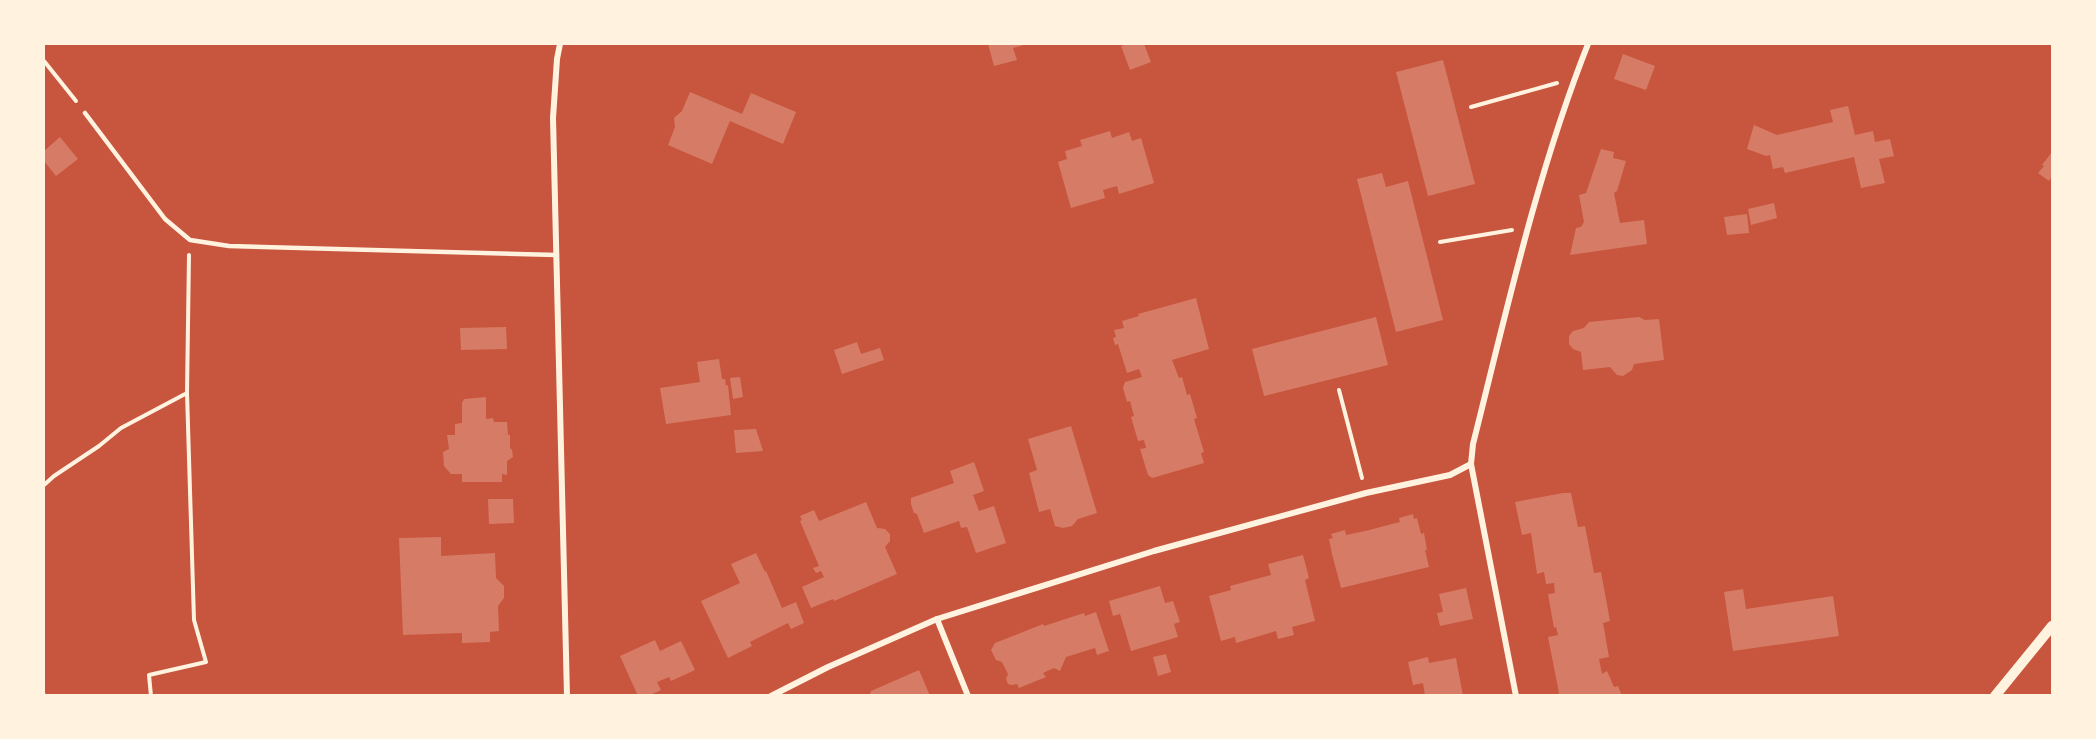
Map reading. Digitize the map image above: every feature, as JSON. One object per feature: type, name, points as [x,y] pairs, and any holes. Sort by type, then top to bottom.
[{"type":"street","points":[[560,44],[556,58],[553,118],[567,696]]},
{"type":"street","points":[[1516,696],[1472,464],[1473,444],[1527,227],[1588,44]]},
{"type":"street","points":[[771,696],[828,667],[937,619],[1154,550],[1366,493],[1450,474],[1472,464]]},
{"type":"street","points":[[937,619],[968,696]]},
{"type":"street","points":[[1995,696],[2052,626]]},
{"type":"lane","points":[[86,113],[165,219],[190,240],[229,246],[557,255]]},
{"type":"path","points":[[44,61],[86,113]]},
{"type":"path","points":[[1471,107],[1575,78]]},
{"type":"path","points":[[1440,242],[1527,227]]},
{"type":"path","points":[[151,696],[149,675],[206,662],[194,620],[187,393],[189,272]]},
{"type":"path","points":[[1339,390],[1366,493]]},
{"type":"path","points":[[44,486],[54,476],[99,446],[121,428],[187,393]]},
{"type":"building","points":[[988,44],[1027,44],[1013,48],[1017,60],[994,66]]},
{"type":"building","points":[[1144,44],[1151,62],[1130,70],[1121,46]]},
{"type":"building","points":[[1623,54],[1655,66],[1646,90],[1614,79]]},
{"type":"building","points":[[1443,60],[1475,184],[1428,196],[1396,72]]},
{"type":"building","points":[[690,92],[742,114],[751,93],[796,112],[783,144],[730,121],[712,164],[668,145],[675,127],[674,118],[682,111]]},
{"type":"building","points":[[1848,106],[1855,135],[1873,131],[1875,142],[1890,139],[1894,156],[1879,159],[1885,183],[1861,188],[1854,157],[1785,173],[1783,167],[1773,169],[1770,155],[1766,156],[1747,149],[1754,125],[1777,135],[1833,122],[1830,110]]},
{"type":"building","points":[[1110,131],[1112,138],[1129,132],[1132,141],[1141,138],[1154,183],[1119,194],[1117,186],[1103,190],[1105,198],[1071,208],[1058,162],[1067,159],[1065,151],[1082,146],[1080,140]]},
{"type":"building","points":[[60,137],[78,159],[56,176],[44,161],[44,151]]},
{"type":"building","points":[[1601,149],[1614,152],[1613,158],[1626,161],[1617,191],[1614,193],[1620,223],[1644,220],[1647,244],[1570,255],[1576,228],[1581,227],[1584,222],[1579,195],[1586,193]]},
{"type":"building","points":[[2052,152],[2052,176],[2049,181],[2038,173]]},
{"type":"building","points":[[1382,173],[1386,187],[1408,181],[1443,320],[1396,332],[1357,179]]},
{"type":"building","points":[[1774,203],[1777,218],[1751,225],[1748,209]]},
{"type":"building","points":[[1747,214],[1749,233],[1727,235],[1724,217]]},
{"type":"building","points":[[1196,298],[1209,349],[1172,360],[1179,378],[1182,377],[1187,395],[1190,394],[1197,418],[1194,419],[1204,452],[1201,453],[1204,463],[1152,478],[1148,475],[1140,449],[1146,448],[1144,440],[1138,441],[1131,417],[1134,416],[1130,401],[1127,402],[1123,388],[1125,382],[1142,377],[1139,369],[1127,373],[1118,344],[1115,345],[1114,330],[1124,328],[1122,321],[1139,316],[1138,314]]},
{"type":"building","points":[[1376,317],[1388,365],[1264,396],[1252,349]]},
{"type":"building","points":[[1639,317],[1645,320],[1659,319],[1664,360],[1634,364],[1632,370],[1623,376],[1617,375],[1610,367],[1583,370],[1581,352],[1573,349],[1569,344],[1569,336],[1573,331],[1584,328],[1589,322]]},
{"type":"building","points":[[506,327],[507,349],[461,350],[460,328]]},
{"type":"building","points":[[857,342],[861,354],[880,348],[884,360],[842,374],[834,350]]},
{"type":"building","points":[[719,359],[722,379],[725,379],[726,386],[728,385],[731,415],[666,424],[660,388],[700,382],[697,362]]},
{"type":"building","points":[[740,377],[743,397],[733,399],[730,378]]},
{"type":"building","points":[[486,397],[486,419],[493,418],[494,422],[507,422],[513,457],[507,461],[507,475],[502,474],[502,482],[462,482],[462,474],[451,474],[444,466],[443,452],[449,449],[447,435],[455,435],[455,424],[462,423],[464,399]]},
{"type":"building","points":[[1071,426],[1097,513],[1078,519],[1072,526],[1063,528],[1055,526],[1050,509],[1039,512],[1029,473],[1037,470],[1028,439]]},
{"type":"building","points":[[756,429],[763,451],[736,453],[734,430]]},
{"type":"building","points":[[974,462],[984,491],[973,495],[979,511],[994,506],[1006,543],[976,553],[967,527],[961,528],[959,521],[924,533],[911,504],[911,498],[954,483],[950,471]]},
{"type":"building","points":[[1571,493],[1578,527],[1585,526],[1594,573],[1601,572],[1610,621],[1603,623],[1609,657],[1599,659],[1602,674],[1607,671],[1614,687],[1618,686],[1622,696],[1555,696],[1559,693],[1548,637],[1558,635],[1556,627],[1554,628],[1548,594],[1555,593],[1554,583],[1546,584],[1544,572],[1537,574],[1531,533],[1522,535],[1515,502]]},
{"type":"building","points":[[488,499],[513,499],[514,523],[489,524]]},
{"type":"building","points":[[866,502],[877,528],[885,529],[890,534],[890,541],[885,547],[897,574],[834,601],[833,599],[811,608],[802,587],[824,577],[821,571],[816,573],[813,568],[819,566],[800,516],[814,510],[819,521]]},
{"type":"building","points":[[1413,514],[1414,519],[1417,518],[1421,534],[1424,533],[1429,567],[1341,588],[1329,539],[1333,538],[1331,534],[1345,530],[1346,535],[1365,531],[1400,522],[1399,518]]},
{"type":"building","points":[[441,537],[441,556],[495,553],[496,578],[504,586],[504,598],[498,606],[499,631],[490,632],[490,642],[462,643],[462,633],[403,635],[399,538]]},
{"type":"building","points":[[756,553],[782,608],[796,602],[804,623],[791,629],[788,623],[750,642],[752,646],[728,658],[701,601],[740,583],[731,564]]},
{"type":"building","points":[[1303,555],[1309,578],[1305,580],[1315,621],[1292,627],[1294,635],[1278,639],[1276,631],[1236,643],[1235,637],[1221,641],[1209,596],[1231,590],[1230,586],[1271,575],[1268,564]]},
{"type":"building","points":[[1160,586],[1165,603],[1173,601],[1180,622],[1174,624],[1178,637],[1131,651],[1120,614],[1113,616],[1109,601]]},
{"type":"building","points":[[1466,588],[1473,619],[1440,626],[1437,613],[1443,612],[1439,594]]},
{"type":"building","points":[[1743,589],[1746,609],[1833,596],[1839,636],[1733,651],[1724,592]]},
{"type":"building","points":[[1096,612],[1109,651],[1097,655],[1095,648],[1066,657],[1060,671],[1054,668],[1043,673],[1046,677],[1019,688],[1017,684],[1008,684],[1006,679],[1008,674],[1002,662],[996,660],[991,650],[995,643],[1043,624],[1044,626],[1084,613],[1085,616]]},
{"type":"building","points":[[655,640],[660,651],[681,641],[695,670],[671,681],[669,677],[657,682],[661,690],[648,696],[638,696],[620,656]]},
{"type":"building","points":[[1166,654],[1171,672],[1158,676],[1153,657]]},
{"type":"building","points":[[1428,657],[1429,663],[1456,658],[1463,696],[1425,696],[1423,683],[1413,685],[1408,662]]},
{"type":"building","points":[[919,670],[930,696],[869,696],[871,691]]}]
